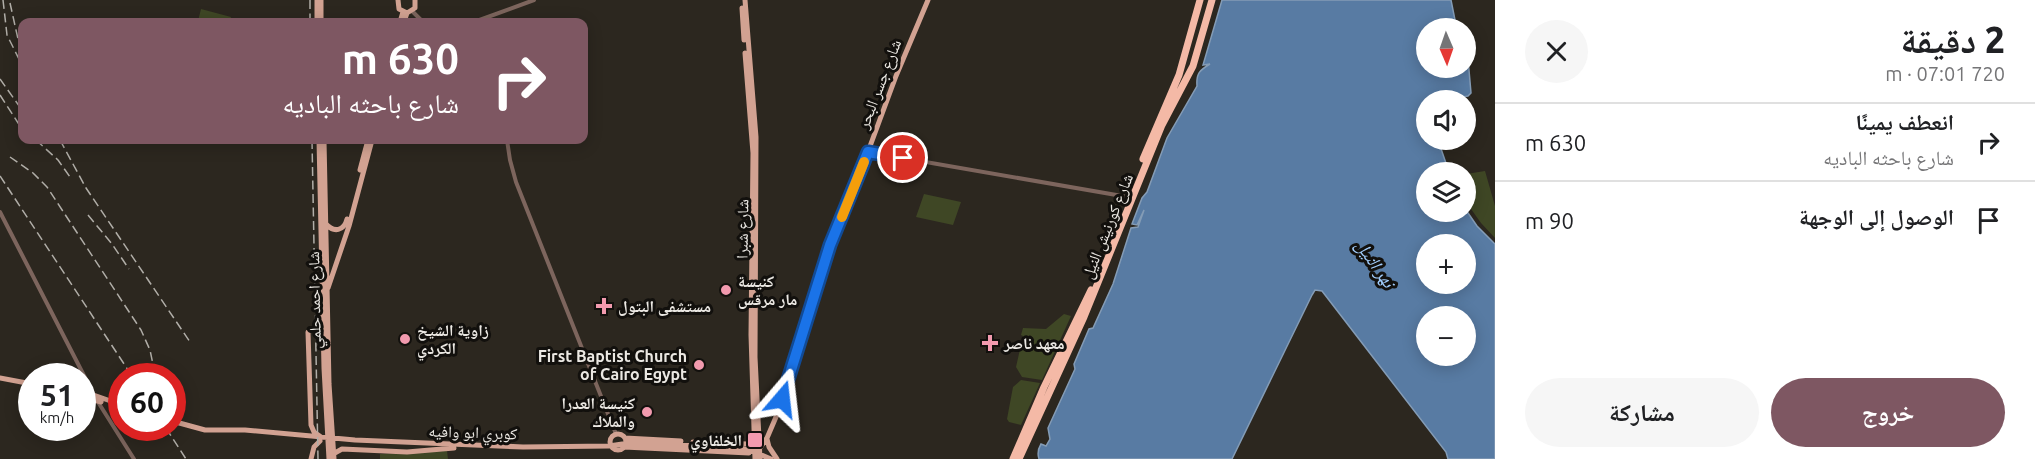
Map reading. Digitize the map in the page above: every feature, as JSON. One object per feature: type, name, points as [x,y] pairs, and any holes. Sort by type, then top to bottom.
[{"type":"highway","points":[[1188,74],[1191,52],[1205,0]]},
{"type":"highway","name":"شارع كورنيش النيل","points":[[1047,388],[1059,371],[1101,277],[1162,125],[1195,58],[1205,0]]},
{"type":"highway","name":"شارع كورنيش النيل","points":[[1013,459],[1098,274],[1179,75],[1205,0]]},
{"type":"highway","points":[[1179,75],[1191,52]]},
{"type":"highway","points":[[1024,459],[1050,399],[1059,371]]},
{"type":"highway","name":"شارع كورنيش النيل","points":[[1019,459],[1041,401]]},
{"type":"main road","points":[[319,0],[319,18]]},
{"type":"main road","points":[[398,0],[398,8],[407,12]]},
{"type":"main road","points":[[404,18],[407,12],[415,6],[415,0]]},
{"type":"main road","name":"شارع شبرا","points":[[743,0],[753,119],[757,454]]},
{"type":"main road","name":"شارع جسر البحر","points":[[757,454],[779,410],[830,245],[928,0]]},
{"type":"main road","name":"شارع احمد حلمي","points":[[319,144],[323,185]]},
{"type":"main road","name":"شارع احمد حلمي","points":[[324,144],[325,377],[332,457]]},
{"type":"main road","points":[[327,290],[344,238],[369,144]]},
{"type":"main road","points":[[337,230],[345,225],[357,189]]},
{"type":"main road","name":"شارع احمد حلمي","points":[[323,198],[326,224],[332,457]]},
{"type":"main road","points":[[326,224],[337,230],[344,238]]},
{"type":"main road","points":[[308,332],[311,427],[322,440],[314,447],[311,459]]},
{"type":"main road","points":[[0,378],[18,383]]},
{"type":"main road","points":[[0,378],[18,381]]},
{"type":"main road","name":"كوبري ابو وافيه","points":[[186,425],[205,430],[245,430],[322,440],[416,444],[440,448]]},
{"type":"main road","points":[[332,430],[339,435],[350,437],[547,451],[611,446],[619,450],[624,447],[757,454],[777,459]]},
{"type":"main road","points":[[611,446],[610,438],[621,434],[625,438],[747,444],[757,454]]},
{"type":"main road","points":[[339,435],[338,441],[342,449]]},
{"type":"main road","points":[[624,447],[625,438]]},
{"type":"main road","points":[[767,438],[768,445],[777,459]]},
{"type":"main road","name":"كوبري ابو وافيه","points":[[322,440],[523,447],[658,443],[739,448],[771,459]]},
{"type":"main road","points":[[383,441],[422,441]]},
{"type":"main road","points":[[332,457],[342,449],[407,452],[466,445]]},
{"type":"street","points":[[485,18],[534,0]]},
{"type":"street","points":[[407,12],[417,18]]},
{"type":"street","points":[[508,144],[516,182],[616,434]]},
{"type":"street","points":[[868,152],[1128,197]]},
{"type":"street","points":[[0,212],[77,363]]},
{"type":"street","points":[[96,400],[134,459]]},
{"type":"green space","points":[[201,9],[231,17],[231,18],[199,18]]},
{"type":"green space","points":[[1485,171],[1495,206],[1495,238],[1476,216],[1476,172]]},
{"type":"green space","points":[[924,194],[961,202],[953,225],[916,217]]},
{"type":"green space","points":[[1064,314],[1071,316],[1042,380],[1022,377],[1016,367],[1023,328],[1046,329]]},
{"type":"green space","points":[[1021,380],[1040,383],[1021,425],[1009,422],[1007,419],[1013,387]]},
{"type":"green space","points":[[447,451],[448,459],[380,459],[380,454]]},
{"type":"water","name":"نهر النيل","points":[[1222,0],[1451,0],[1455,18],[1416,18],[1416,78],[1470,78],[1471,90],[1416,90],[1416,150],[1441,150],[1446,162],[1416,162],[1416,222],[1474,222],[1495,244],[1495,459],[1448,459],[1446,452],[1322,291],[1315,290],[1232,459],[1039,459],[1039,448],[1041,444],[1046,446],[1050,439],[1048,428],[1075,369],[1074,364],[1089,329],[1093,328],[1113,284],[1131,228],[1138,227],[1144,210],[1137,225],[1132,224],[1142,198],[1147,192],[1167,138],[1197,86],[1199,72],[1210,64],[1203,65]]},
{"type":"railway","points":[[3,0],[7,35],[18,57]]},
{"type":"railway","points":[[310,0],[310,18]]},
{"type":"railway","points":[[10,3],[18,39]]},
{"type":"railway","points":[[0,79],[18,104]]},
{"type":"railway","points":[[0,95],[18,123]]},
{"type":"railway","points":[[40,144],[58,160],[70,177]]},
{"type":"railway","points":[[62,144],[86,188],[190,342]]},
{"type":"railway","points":[[312,144],[318,459]]},
{"type":"railway","points":[[10,157],[33,173],[47,187],[141,330],[153,363]]},
{"type":"railway","points":[[0,176],[123,363]]},
{"type":"railway","points":[[88,215],[129,269]]},
{"type":"railway","points":[[174,441],[186,459]]},
{"type":"slow traffic","points":[[842,217],[864,162]]},
{"type":"place","name":"كنيسة مار مرقس","points":[[726,290]]},
{"type":"place","name":"مستشفى البتول","points":[[604,306]]},
{"type":"place","name":"زاوية الشيخ الكردي","points":[[405,339]]},
{"type":"place","name":"معهد ناصر","points":[[990,343]]},
{"type":"place","name":"First Baptist Church of Cairo Egypt","points":[[699,365]]},
{"type":"place","name":"كنيسة العدرا والملاك","points":[[647,412]]},
{"type":"place","name":"الخلفاوي","points":[[755,440]]},
{"type":"route","points":[[782,399],[830,245],[868,152],[903,158]]}]
